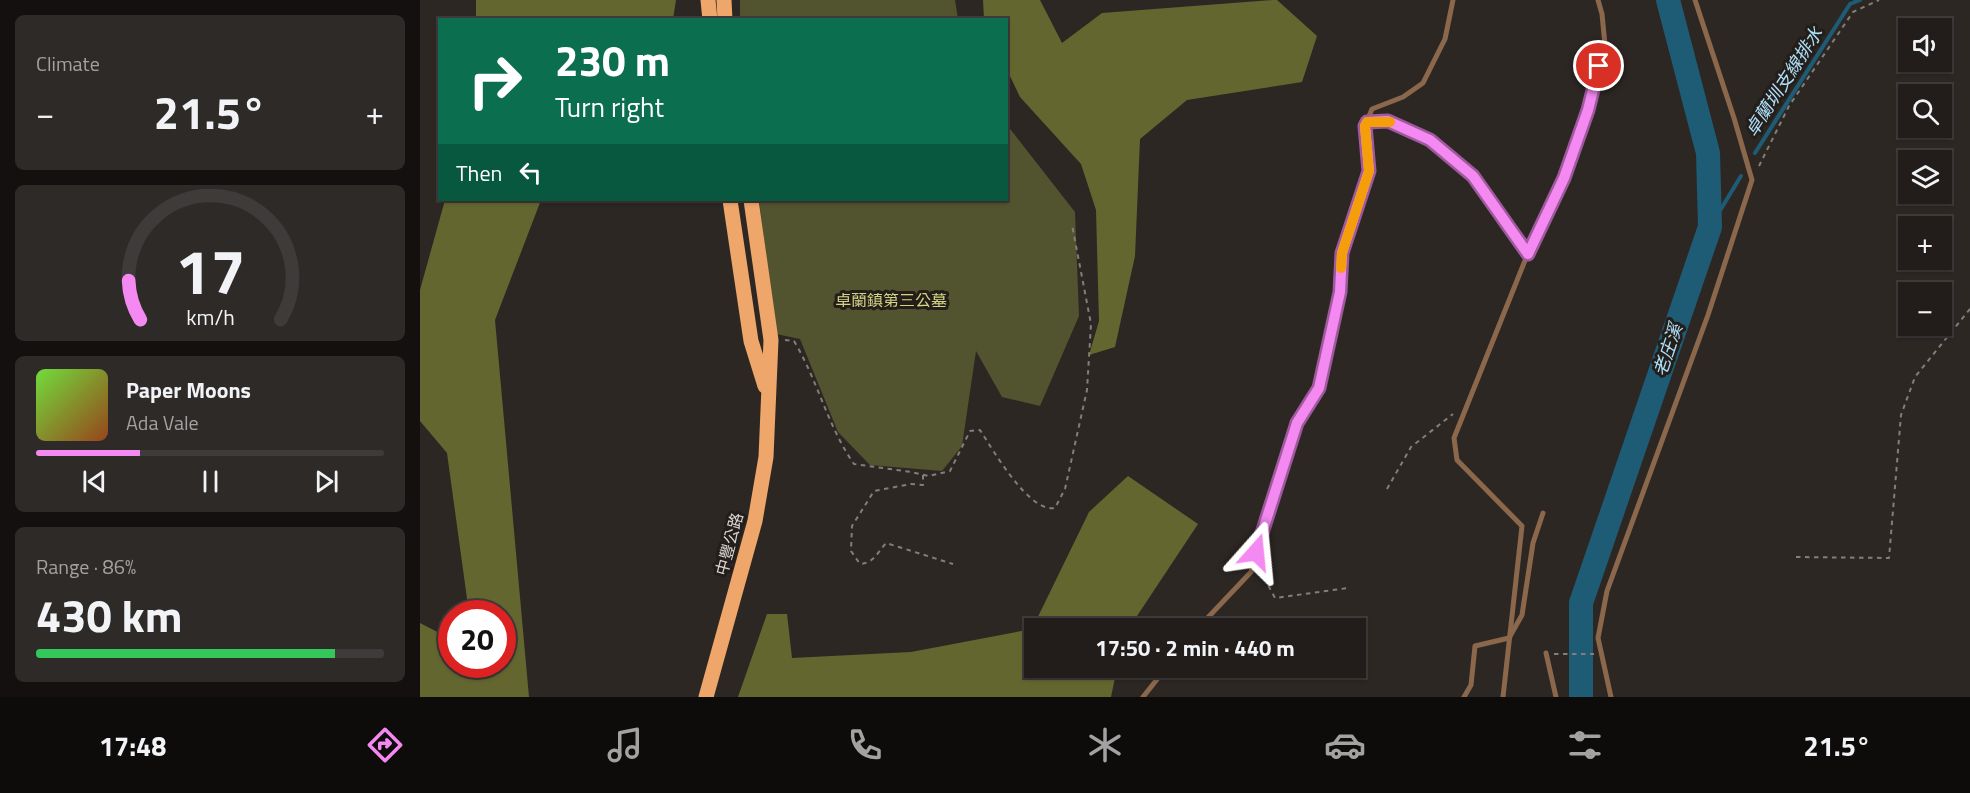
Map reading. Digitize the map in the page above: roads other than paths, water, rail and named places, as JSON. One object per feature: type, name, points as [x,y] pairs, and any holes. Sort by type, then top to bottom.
[{"type":"main road","points":[[708,0],[710,18]]},
{"type":"main road","points":[[724,0],[725,18]]},
{"type":"main road","name":"中豐公路","points":[[730,201],[751,341],[769,398]]},
{"type":"main road","name":"中豐公路","points":[[706,697],[755,521],[766,457],[771,339],[751,201]]},
{"type":"lane","points":[[1207,618],[1251,572],[1297,423],[1319,388],[1340,292],[1342,253],[1369,171],[1365,126],[1372,109],[1403,97],[1423,83],[1445,39],[1453,0]]},
{"type":"lane","points":[[1503,697],[1522,526],[1457,460],[1454,438],[1528,254],[1564,178],[1588,110],[1605,45],[1602,14],[1598,0]]},
{"type":"lane","points":[[1611,697],[1598,638],[1607,591],[1708,315],[1752,180],[1695,0]]},
{"type":"lane","points":[[1367,122],[1388,121],[1430,140],[1473,176],[1528,254]]},
{"type":"lane","points":[[1464,697],[1471,685],[1475,646],[1509,638],[1522,615],[1533,543],[1543,513]]},
{"type":"lane","points":[[1546,654],[1556,697]]},
{"type":"lane","points":[[1143,697],[1158,678]]},
{"type":"waterway","name":"老庄溪","points":[[1581,697],[1581,603],[1710,227],[1708,153],[1668,0]]},
{"type":"waterway","name":"卓蘭圳支線排水","points":[[1755,153],[1850,4],[1860,0]]},
{"type":"waterway","points":[[1710,227],[1741,176]]},
{"type":"park label","name":"卓蘭鎮第三公墓","points":[[891,300]]}]
